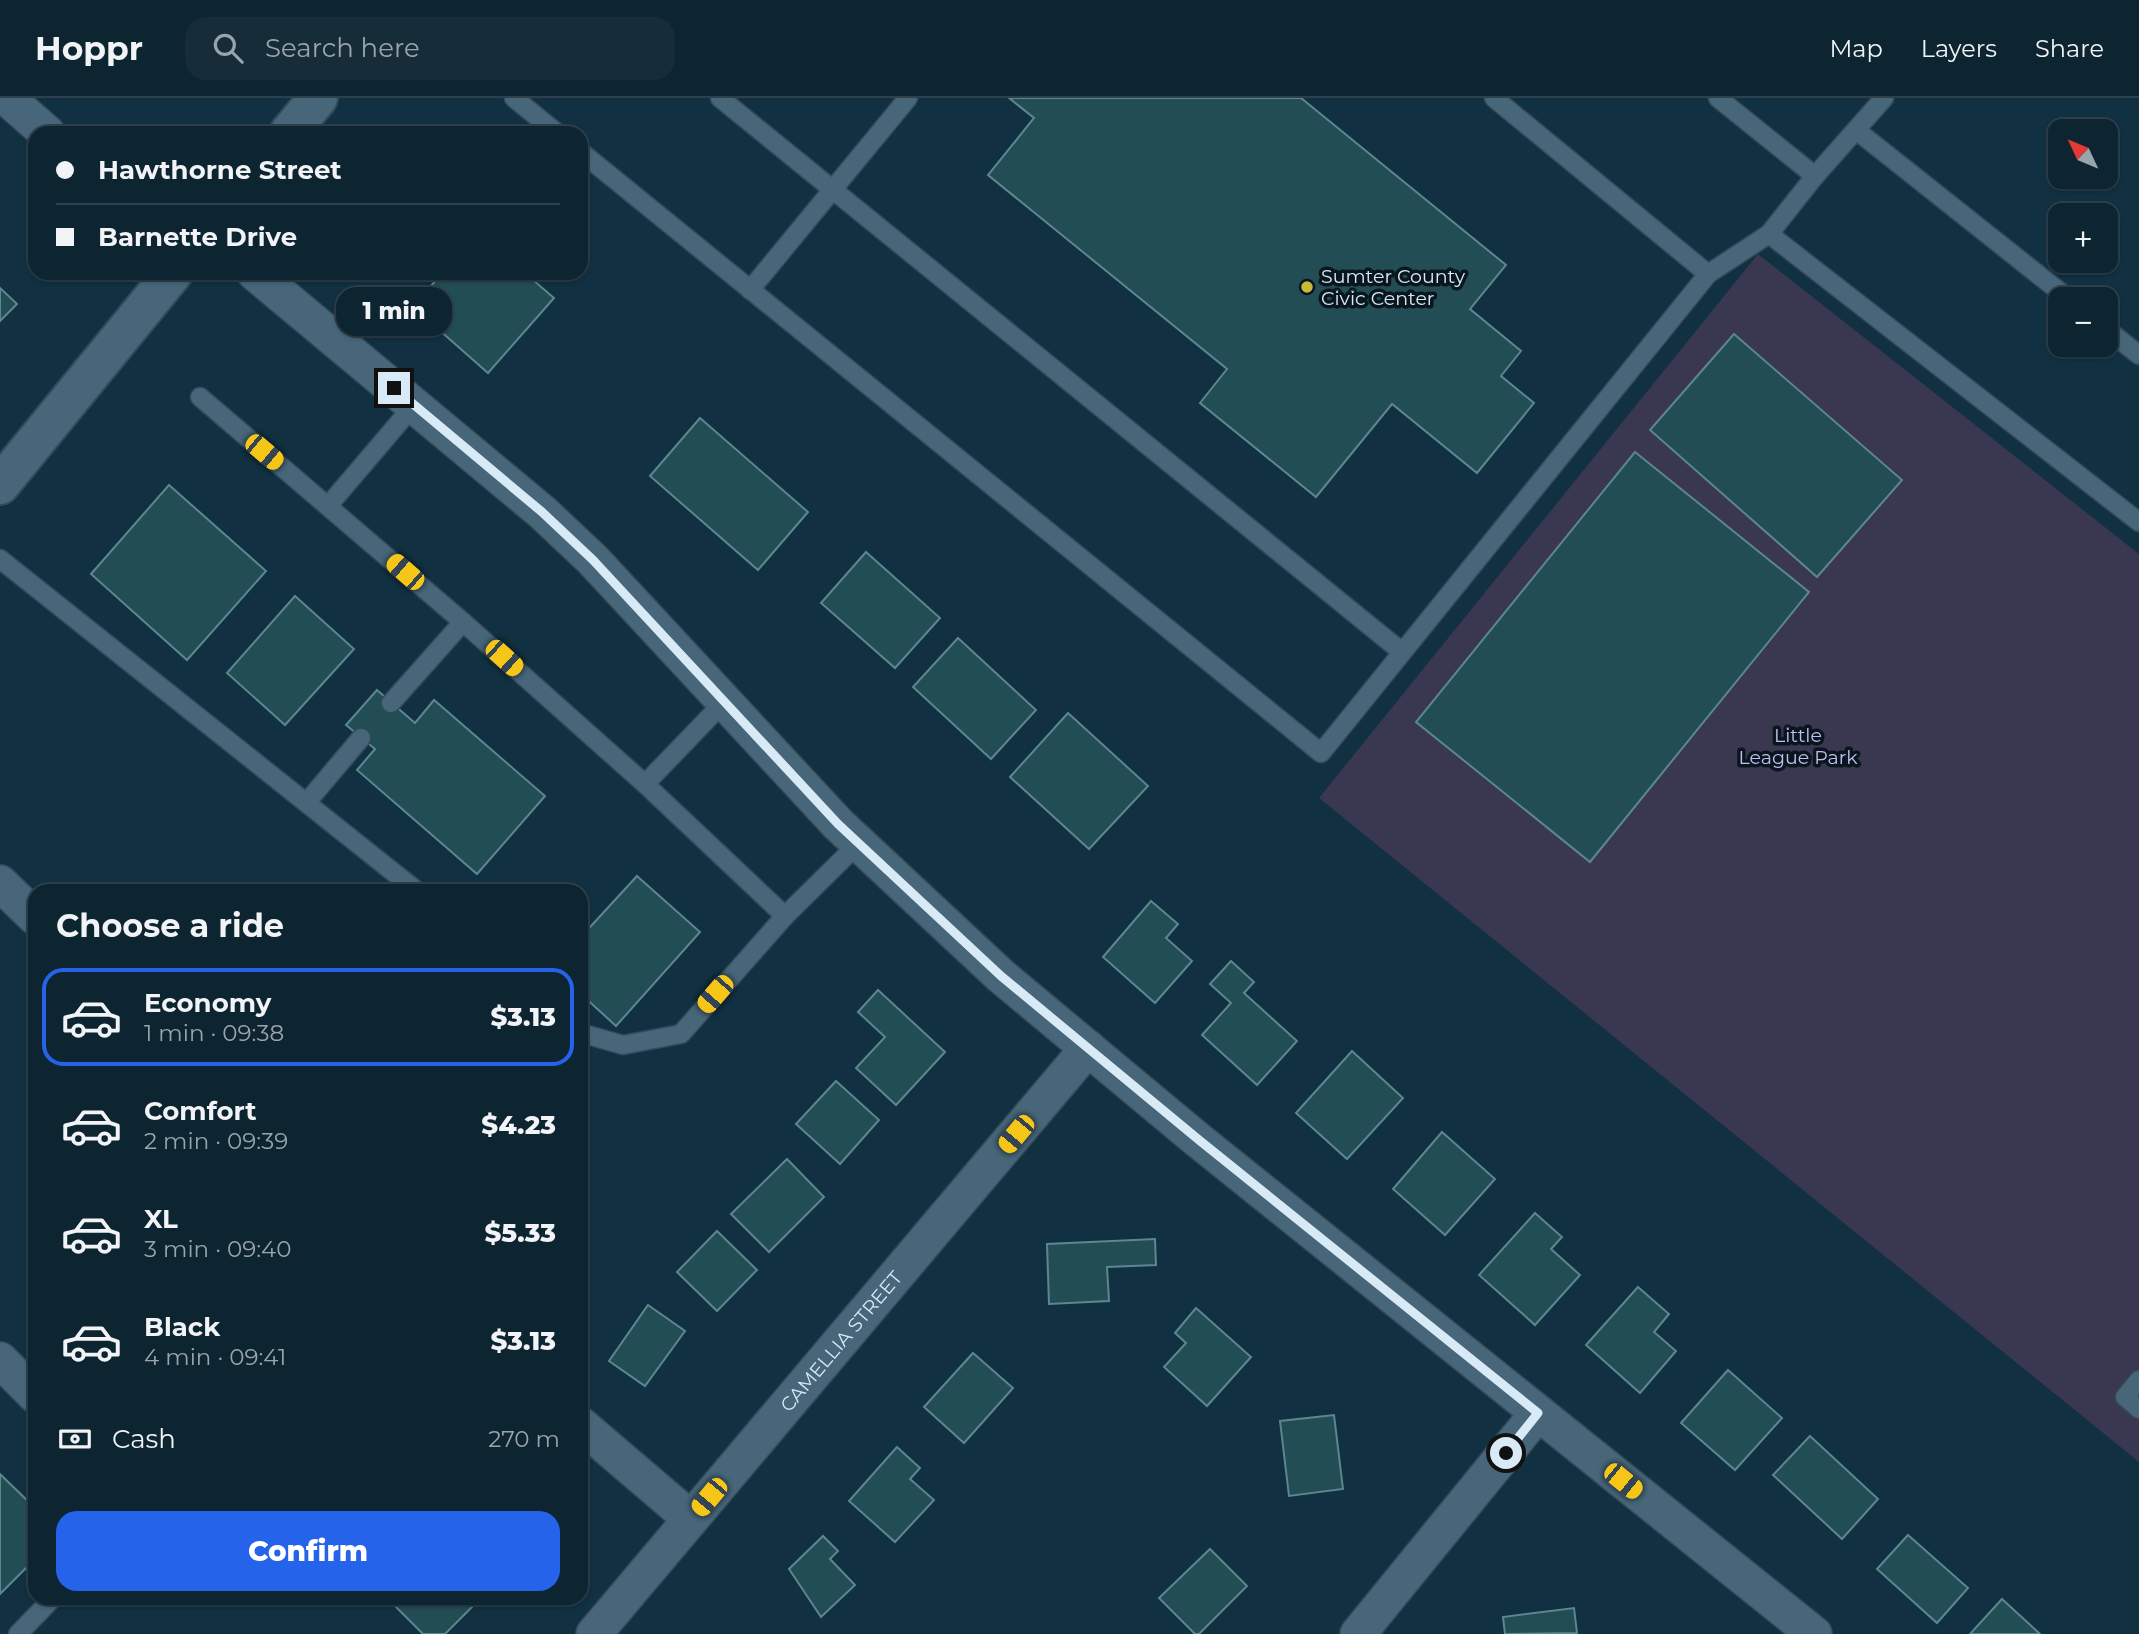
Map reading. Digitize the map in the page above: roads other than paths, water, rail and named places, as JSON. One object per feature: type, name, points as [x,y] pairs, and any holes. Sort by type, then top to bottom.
[{"type":"main road","points":[[295,126],[318,98]]},
{"type":"main road","points":[[0,485],[167,280]]},
{"type":"street","points":[[6,98],[39,126]]},
{"type":"street","points":[[263,280],[542,512],[593,560],[859,843],[1001,976],[1814,1634]]},
{"type":"street","points":[[0,883],[28,910]]},
{"type":"street","name":"CAMELLIA STREET","points":[[594,1634],[1088,1048]]},
{"type":"street","points":[[0,1360],[28,1388]]},
{"type":"street","points":[[1358,1634],[1538,1413]]},
{"type":"street","points":[[588,1431],[691,1519]]},
{"type":"lane","points":[[514,98],[548,126]]},
{"type":"lane","points":[[720,98],[1402,652]]},
{"type":"lane","points":[[750,290],[908,98]]},
{"type":"lane","points":[[1494,98],[1708,274]]},
{"type":"lane","points":[[1718,98],[1815,176]]},
{"type":"lane","points":[[588,158],[1321,753],[1708,274],[1769,234],[1815,176],[1884,98]]},
{"type":"lane","points":[[1856,130],[2053,287]]},
{"type":"lane","points":[[1769,234],[2139,522]]},
{"type":"lane","points":[[2118,338],[2139,355]]},
{"type":"lane","points":[[200,397],[463,622],[645,785],[785,916]]},
{"type":"lane","points":[[328,506],[414,405]]},
{"type":"lane","points":[[0,559],[408,884]]},
{"type":"lane","points":[[391,703],[463,622]]},
{"type":"lane","points":[[645,785],[725,701]]},
{"type":"lane","points":[[307,802],[361,738]]},
{"type":"lane","points":[[588,1035],[623,1045],[681,1034],[785,916],[859,843]]},
{"type":"lane","points":[[2139,1380],[2125,1397],[2139,1409]]},
{"type":"lane","points":[[18,1634],[46,1605]]},
{"type":"place","name":"Sumter County Civic Center","points":[[1307,287]]},
{"type":"park label","name":"Little League Park","points":[[1798,746]]}]
